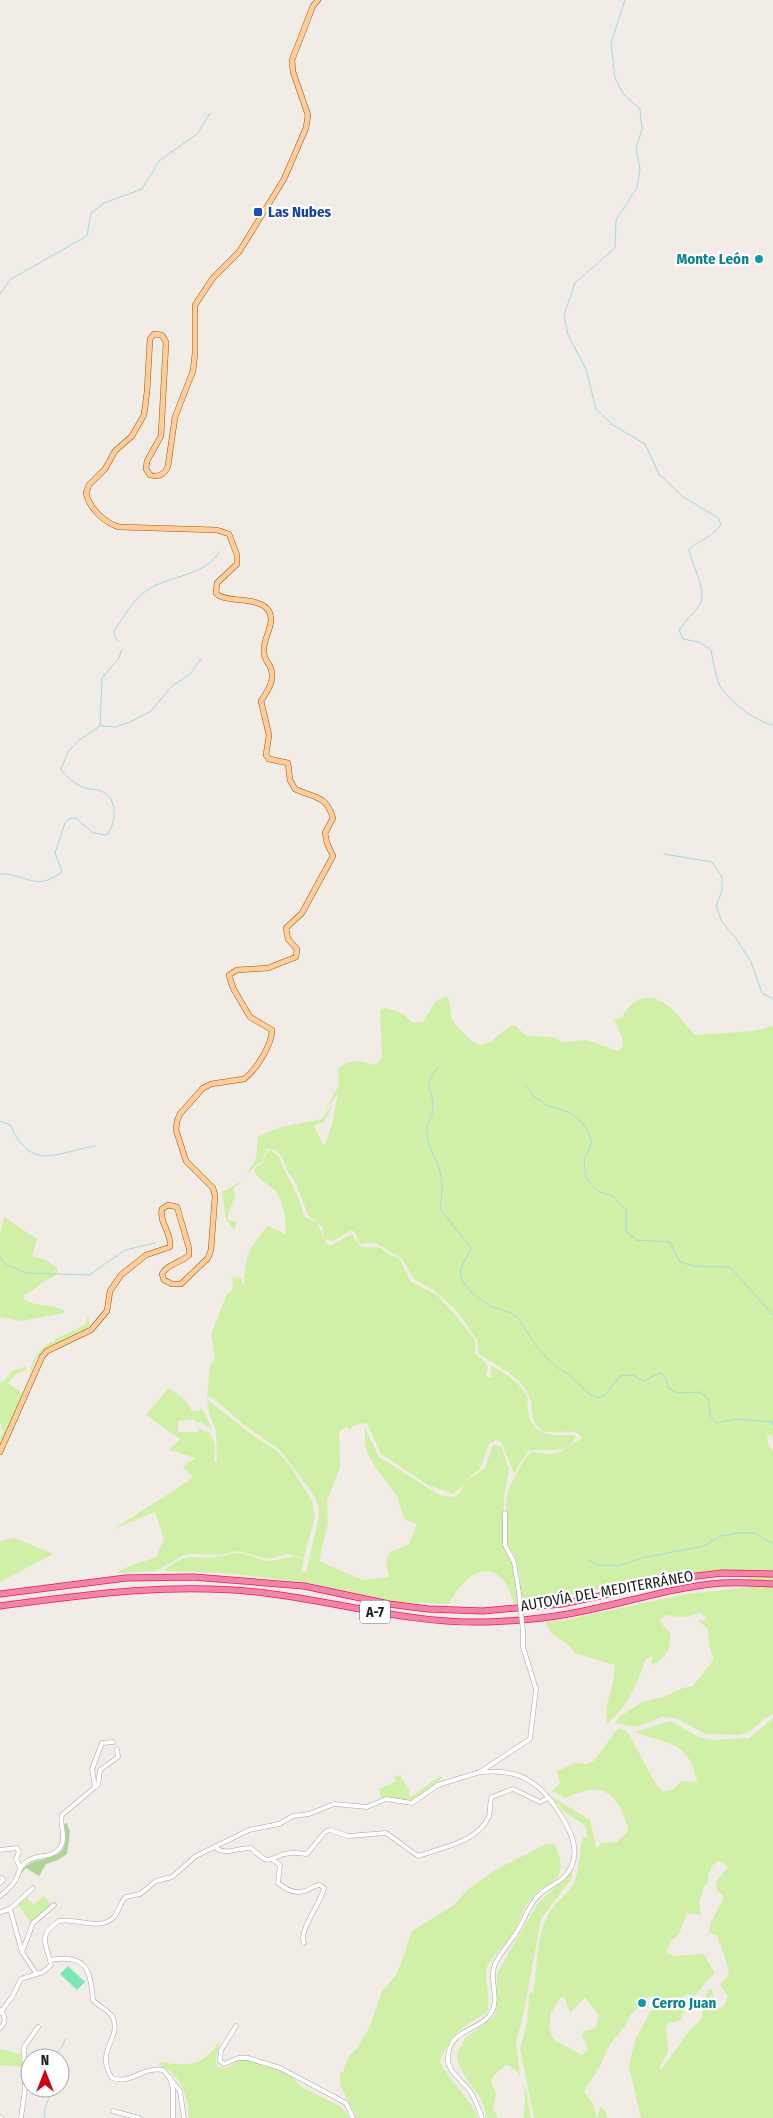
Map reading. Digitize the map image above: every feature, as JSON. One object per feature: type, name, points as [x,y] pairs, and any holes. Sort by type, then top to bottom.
[{"type":"highway","name":"AUTOVÍA DEL MEDITERRÁNEO","points":[[0,1594],[126,1578],[193,1577],[304,1586],[389,1604],[428,1609],[483,1611],[562,1604],[688,1577],[722,1573],[773,1574]]},
{"type":"highway","name":"AUTOVÍA DEL MEDITERRÁNEO","points":[[0,1606],[102,1592],[201,1588],[305,1598],[425,1619],[484,1622],[523,1620],[568,1614],[690,1587],[749,1583],[773,1584]]},
{"type":"main road","points":[[0,1452],[42,1357],[55,1347],[91,1330],[106,1311],[110,1291],[121,1275],[146,1255],[170,1247],[170,1240],[160,1217],[162,1209],[168,1205],[177,1207],[189,1248],[189,1255],[183,1261],[164,1269],[162,1274],[164,1280],[172,1284],[181,1284],[208,1258],[211,1250],[215,1196],[207,1180],[193,1170],[186,1161],[176,1130],[177,1122],[180,1114],[203,1088],[211,1084],[244,1079],[257,1063],[271,1039],[272,1030],[250,1017],[232,988],[229,976],[237,970],[268,968],[296,956],[297,949],[288,939],[286,928],[302,913],[333,856],[326,843],[325,833],[333,818],[324,802],[319,796],[295,789],[290,780],[288,763],[269,760],[266,755],[269,735],[261,701],[272,681],[263,642],[270,626],[270,616],[266,609],[251,602],[241,599],[221,598],[216,593],[217,583],[237,564],[237,555],[229,534],[217,530],[119,527],[111,525],[95,509],[86,493],[89,485],[105,469],[115,451],[132,436],[139,426],[146,404],[150,339],[154,334],[164,338],[167,353],[162,393],[162,431],[147,461],[146,469],[147,473],[154,476],[165,472],[175,417],[193,371],[196,353],[193,316],[195,305],[213,278],[238,252],[284,179],[306,128],[308,115],[293,72],[292,60],[313,6],[318,0]]},
{"type":"street","points":[[480,1772],[530,1740],[536,1689],[523,1647],[519,1593],[514,1562],[505,1545],[506,1512]]},
{"type":"street","points":[[95,1787],[92,1769],[102,1743],[113,1742]]},
{"type":"street","points":[[0,1896],[16,1880],[20,1867],[28,1860],[55,1854],[62,1846],[64,1836],[62,1815],[98,1785],[100,1770],[118,1757],[117,1750]]},
{"type":"street","points":[[0,2028],[4,2025],[5,2018],[0,2012],[12,1997],[21,1979],[48,1970],[51,1965],[44,1937],[54,1924],[64,1920],[90,1923],[111,1919],[126,1897],[140,1894],[156,1881],[172,1877],[194,1857],[216,1848],[241,1833],[279,1824],[294,1816],[309,1814],[334,1804],[367,1806],[386,1799],[412,1803],[438,1785],[480,1772],[511,1771],[525,1779],[548,1798],[570,1830],[573,1840],[573,1862],[562,1878],[537,1897],[517,1932],[494,1965],[495,1998],[490,2016],[455,2038],[448,2056],[450,2066],[469,2090],[482,2118]]},
{"type":"street","points":[[273,1860],[292,1852],[306,1854],[315,1847],[325,1832],[330,1830],[348,1836],[386,1833],[418,1856],[464,1840],[474,1834],[489,1815],[492,1797],[513,1789],[540,1802],[548,1798]]},
{"type":"street","points":[[0,1850],[17,1848],[19,1852],[16,1859],[20,1867]]},
{"type":"street","points":[[216,1848],[219,1850],[236,1851],[251,1848],[262,1859],[273,1860],[280,1864],[278,1883],[285,1890],[305,1891],[316,1885],[324,1888],[322,1897],[304,1930],[302,1939],[304,1944]]},
{"type":"street","points":[[0,1912],[10,1909],[33,1888]]},
{"type":"street","points":[[22,1952],[33,1923],[54,1905]]},
{"type":"street","points":[[10,1909],[22,1952],[36,1973]]},
{"type":"street","points":[[50,1960],[70,1958],[83,1965],[92,1980],[93,2000],[113,2018],[115,2027],[104,2060],[106,2069],[112,2078],[126,2081],[154,2068],[163,2070],[169,2075],[180,2091],[184,2118],[180,2116],[173,2118],[173,2089],[169,2075]]},
{"type":"street","points":[[236,2026],[221,2050],[220,2061],[224,2064],[238,2058],[248,2058],[280,2068],[346,2103],[353,2118]]},
{"type":"street","points":[[21,2118],[25,2089],[24,2047],[38,2028]]},
{"type":"street","points":[[113,2111],[140,2118]]},
{"type":"green space","points":[[446,996],[450,1003],[454,1021],[469,1038],[480,1045],[493,1040],[514,1025],[527,1036],[552,1037],[562,1042],[587,1040],[618,1051],[623,1044],[623,1040],[614,1020],[622,1017],[633,1004],[645,998],[652,998],[667,1005],[695,1035],[754,1031],[773,1026],[773,1441],[772,1435],[767,1436],[769,1447],[773,1451],[773,1714],[749,1732],[739,1735],[705,1734],[676,1718],[662,1717],[637,1727],[615,1723],[619,1717],[644,1701],[664,1697],[683,1688],[693,1686],[714,1659],[709,1645],[708,1629],[698,1620],[704,1621],[706,1618],[699,1612],[684,1617],[668,1615],[660,1619],[661,1623],[670,1633],[669,1648],[665,1656],[652,1665],[652,1656],[645,1660],[626,1703],[614,1718],[607,1723],[606,1715],[614,1665],[575,1653],[569,1645],[552,1634],[545,1622],[565,1620],[686,1594],[749,1587],[749,1570],[690,1573],[514,1604],[505,1582],[497,1574],[489,1571],[480,1572],[472,1576],[453,1596],[449,1604],[395,1602],[308,1583],[224,1573],[163,1571],[184,1558],[220,1557],[237,1553],[266,1561],[289,1557],[304,1559],[301,1572],[306,1573],[319,1516],[318,1505],[313,1494],[280,1450],[244,1425],[213,1398],[207,1397],[210,1365],[215,1359],[211,1334],[227,1294],[232,1291],[233,1279],[231,1277],[242,1278],[242,1285],[244,1285],[245,1267],[249,1253],[256,1240],[268,1226],[286,1234],[282,1204],[276,1191],[258,1177],[254,1169],[262,1163],[267,1152],[270,1150],[279,1156],[299,1200],[304,1216],[317,1223],[327,1244],[332,1245],[352,1234],[361,1247],[381,1248],[390,1255],[399,1258],[411,1282],[436,1294],[475,1340],[475,1353],[486,1363],[488,1369],[485,1376],[492,1378],[490,1365],[519,1385],[527,1398],[530,1419],[533,1425],[544,1433],[573,1435],[576,1437],[572,1443],[560,1449],[528,1451],[514,1473],[501,1442],[497,1440],[489,1444],[479,1470],[466,1481],[485,1468],[493,1445],[501,1446],[509,1469],[504,1498],[503,1541],[513,1564],[517,1593],[521,1593],[519,1571],[515,1557],[507,1544],[507,1493],[526,1457],[532,1452],[558,1453],[582,1438],[574,1432],[550,1432],[539,1428],[534,1421],[529,1396],[525,1389],[514,1377],[479,1354],[477,1340],[456,1310],[435,1291],[414,1279],[402,1259],[376,1243],[360,1244],[354,1231],[350,1231],[333,1241],[325,1239],[322,1227],[308,1215],[294,1179],[276,1150],[267,1149],[261,1162],[246,1174],[256,1159],[258,1137],[281,1127],[322,1119],[332,1105],[325,1121],[314,1126],[324,1146],[332,1125],[338,1094],[325,1110],[339,1085],[338,1068],[355,1061],[373,1065],[378,1063],[382,1056],[380,1011],[385,1008],[389,1009],[407,1017],[413,1023],[423,1022],[436,1001]],"holes":[[[367,1423],[381,1454],[428,1485],[453,1494],[466,1482],[459,1494],[453,1497],[436,1493],[379,1457],[365,1428],[366,1448],[373,1464],[397,1496],[404,1519],[417,1524],[409,1544],[390,1552],[386,1561],[389,1577],[362,1580],[319,1561],[328,1523],[327,1500],[340,1468],[339,1432],[346,1427],[350,1430],[354,1425]]]},
{"type":"green space","points":[[241,1183],[233,1188],[235,1195],[227,1219],[237,1222],[234,1230],[226,1220],[222,1192]]},
{"type":"green space","points":[[4,1217],[37,1239],[32,1256],[46,1260],[57,1268],[57,1274],[25,1294],[24,1299],[28,1302],[59,1308],[64,1310],[64,1313],[21,1321],[0,1317],[0,1236]]},
{"type":"green space","points":[[88,1314],[90,1327],[45,1350],[36,1359],[29,1376],[36,1356],[42,1349],[58,1338],[86,1324]]},
{"type":"green space","points":[[27,1367],[26,1370],[16,1374],[8,1383],[23,1394],[0,1447],[0,1437],[3,1433],[0,1421],[0,1382],[4,1381],[13,1370]]},
{"type":"green space","points":[[169,1388],[186,1401],[192,1411],[198,1411],[202,1408],[212,1429],[200,1422],[196,1423],[194,1419],[178,1421],[178,1432],[198,1432],[198,1428],[210,1433],[215,1445],[214,1462],[217,1461],[216,1431],[209,1413],[207,1399],[251,1434],[276,1450],[290,1466],[312,1501],[315,1517],[304,1558],[287,1554],[269,1559],[237,1551],[221,1555],[192,1554],[184,1555],[156,1571],[117,1573],[131,1565],[156,1557],[164,1539],[155,1512],[112,1530],[193,1478],[183,1466],[196,1458],[169,1450],[180,1439],[146,1415]]},
{"type":"green space","points":[[15,1538],[53,1554],[0,1582],[0,1541]]},
{"type":"green space","points":[[773,1718],[773,2118],[641,2118],[629,2067],[635,2040],[654,2005],[654,1999],[651,1995],[630,2015],[625,2026],[610,2044],[600,2066],[584,2091],[593,2104],[597,2118],[534,2118],[520,2048],[527,2022],[529,1994],[533,1992],[534,1988],[542,1930],[549,1913],[573,1885],[577,1875],[583,1838],[587,1837],[584,1825],[559,1806],[551,1796],[590,1820],[596,1848],[600,1846],[600,1843],[617,1842],[628,1831],[621,1808],[611,1796],[604,1792],[588,1790],[565,1798],[552,1791],[560,1783],[557,1771],[575,1763],[586,1764],[594,1761],[618,1728],[627,1731],[656,1784],[663,1792],[673,1789],[682,1781],[697,1782],[693,1768],[688,1758],[675,1746],[635,1732],[670,1721],[699,1737],[713,1740],[749,1738]],"holes":[[[719,1861],[728,1866],[716,1882],[717,1890],[724,1897],[710,1924],[709,1932],[717,1936],[727,1963],[729,1973],[720,1985],[728,1997],[723,2007],[713,2009],[714,1998],[712,1989],[709,1990],[702,2003],[702,2018],[690,2030],[661,2070],[660,2067],[668,2051],[666,2027],[669,2023],[682,2020],[682,2014],[686,2007],[683,1997],[686,1994],[694,1996],[708,1979],[715,1974],[704,1954],[674,1956],[666,1952],[671,1941],[679,1934],[687,1913],[701,1915],[699,1902],[705,1885],[708,1884],[712,1867]],[[561,1997],[564,1997],[570,2013],[585,1997],[599,2015],[596,2028],[583,2031],[582,2036],[588,2049],[582,2055],[556,2041],[552,2036],[549,2027],[551,2013]]]},
{"type":"green space","points":[[400,1775],[409,1790],[409,1797],[437,1778],[441,1776],[442,1778],[412,1800],[381,1798],[379,1789],[396,1781],[394,1777]]},
{"type":"green space","points":[[67,1823],[70,1832],[67,1854],[58,1860],[46,1864],[39,1876],[26,1868],[19,1876],[29,1864],[57,1855],[62,1850],[66,1839],[64,1824]]},
{"type":"green space","points":[[546,1844],[554,1844],[560,1858],[559,1874],[555,1880],[532,1897],[513,1933],[487,1967],[488,2012],[458,2031],[448,2044],[440,2062],[470,2103],[478,2118],[357,2118],[340,2085],[340,2073],[343,2072],[348,2057],[358,2047],[370,2026],[382,1991],[397,1974],[412,1931],[454,1905],[468,1889],[497,1869]]},
{"type":"green space","points":[[573,1871],[571,1879],[541,1919],[522,2021],[516,2041],[521,2079],[513,2069],[506,2065],[494,2075],[491,2081],[496,2094],[493,2109],[498,2118],[486,2118],[482,2101],[462,2071],[457,2054],[465,2038],[494,2017],[497,2007],[497,1973],[538,1903]]},
{"type":"green space","points":[[43,1896],[51,1904],[31,1923],[18,1905],[27,1898],[34,1905]]},
{"type":"green space","points":[[68,1966],[85,1982],[77,1990],[60,1974]]},
{"type":"green space","points":[[220,2040],[216,2059],[217,2067],[227,2068],[238,2060],[253,2060],[288,2074],[302,2087],[340,2106],[350,2118],[189,2118],[185,2094],[178,2079],[158,2065],[161,2062],[195,2063],[208,2055]]},
{"type":"green space","points":[[0,2049],[20,2054],[20,2067],[0,2065]]},
{"type":"green space","points":[[522,2082],[527,2094],[531,2118],[523,2118],[525,2095]]},
{"type":"green space","points":[[600,2107],[604,2109],[608,2118],[597,2118]]},
{"type":"waterway","points":[[625,0],[611,43],[615,78],[624,95],[640,109],[642,129],[636,148],[640,169],[637,188],[616,220],[615,248],[575,283],[564,315],[568,335],[586,369],[596,409],[613,425],[645,444],[659,474],[682,496],[718,518],[721,524],[718,528],[711,535],[689,549],[701,586],[702,600],[679,630],[683,639],[699,642],[711,650],[719,684],[728,697],[759,720],[773,725]]},
{"type":"waterway","points":[[0,294],[11,279],[87,236],[91,213],[104,203],[142,189],[159,161],[197,134],[210,113]]},
{"type":"waterway","points":[[119,642],[115,637],[114,631],[141,595],[155,586],[196,571],[213,560],[219,552]]},
{"type":"waterway","points":[[100,726],[102,678],[119,658],[122,649]]},
{"type":"waterway","points":[[0,874],[10,874],[37,882],[52,878],[62,872],[55,853],[65,823],[70,818],[76,818],[93,833],[107,835],[114,818],[111,799],[107,794],[81,786],[66,776],[61,769],[68,752],[79,740],[100,726],[116,727],[151,711],[172,686],[190,674],[201,659]]},
{"type":"waterway","points":[[664,854],[712,862],[722,877],[722,891],[716,906],[722,922],[737,940],[751,962],[762,993],[773,999]]},
{"type":"waterway","points":[[438,1067],[429,1083],[433,1109],[427,1128],[427,1139],[441,1178],[440,1209],[471,1248],[460,1270],[462,1281],[473,1294],[492,1307],[511,1313],[518,1318],[537,1347],[554,1365],[568,1374],[588,1393],[597,1398],[605,1395],[620,1376],[633,1375],[643,1381],[660,1373],[665,1377],[668,1388],[677,1393],[700,1392],[709,1400],[710,1415],[716,1423],[736,1419],[772,1422],[773,1425]]},
{"type":"waterway","points":[[526,1086],[534,1096],[546,1105],[569,1112],[585,1126],[592,1141],[584,1160],[586,1179],[599,1192],[613,1196],[626,1210],[626,1231],[636,1240],[670,1242],[680,1262],[693,1266],[730,1267],[773,1315]]},
{"type":"waterway","points":[[0,1121],[10,1125],[18,1140],[27,1149],[36,1154],[45,1156],[56,1155],[95,1146]]},
{"type":"waterway","points":[[0,1257],[7,1265],[27,1273],[89,1275],[125,1250],[155,1243]]},
{"type":"waterway","points":[[588,1560],[599,1565],[618,1566],[642,1558],[704,1546],[721,1536],[739,1533],[754,1533],[773,1544]]},
{"type":"waterway","points":[[61,2048],[66,2038]]},
{"type":"waterway","points":[[45,2118],[44,2110],[49,2098]]},
{"type":"place","name":"Las Nubes","points":[[258,212]]},
{"type":"place","name":"Monte León","points":[[759,259]]},
{"type":"place","name":"Cerro Juan","points":[[642,2003]]}]
